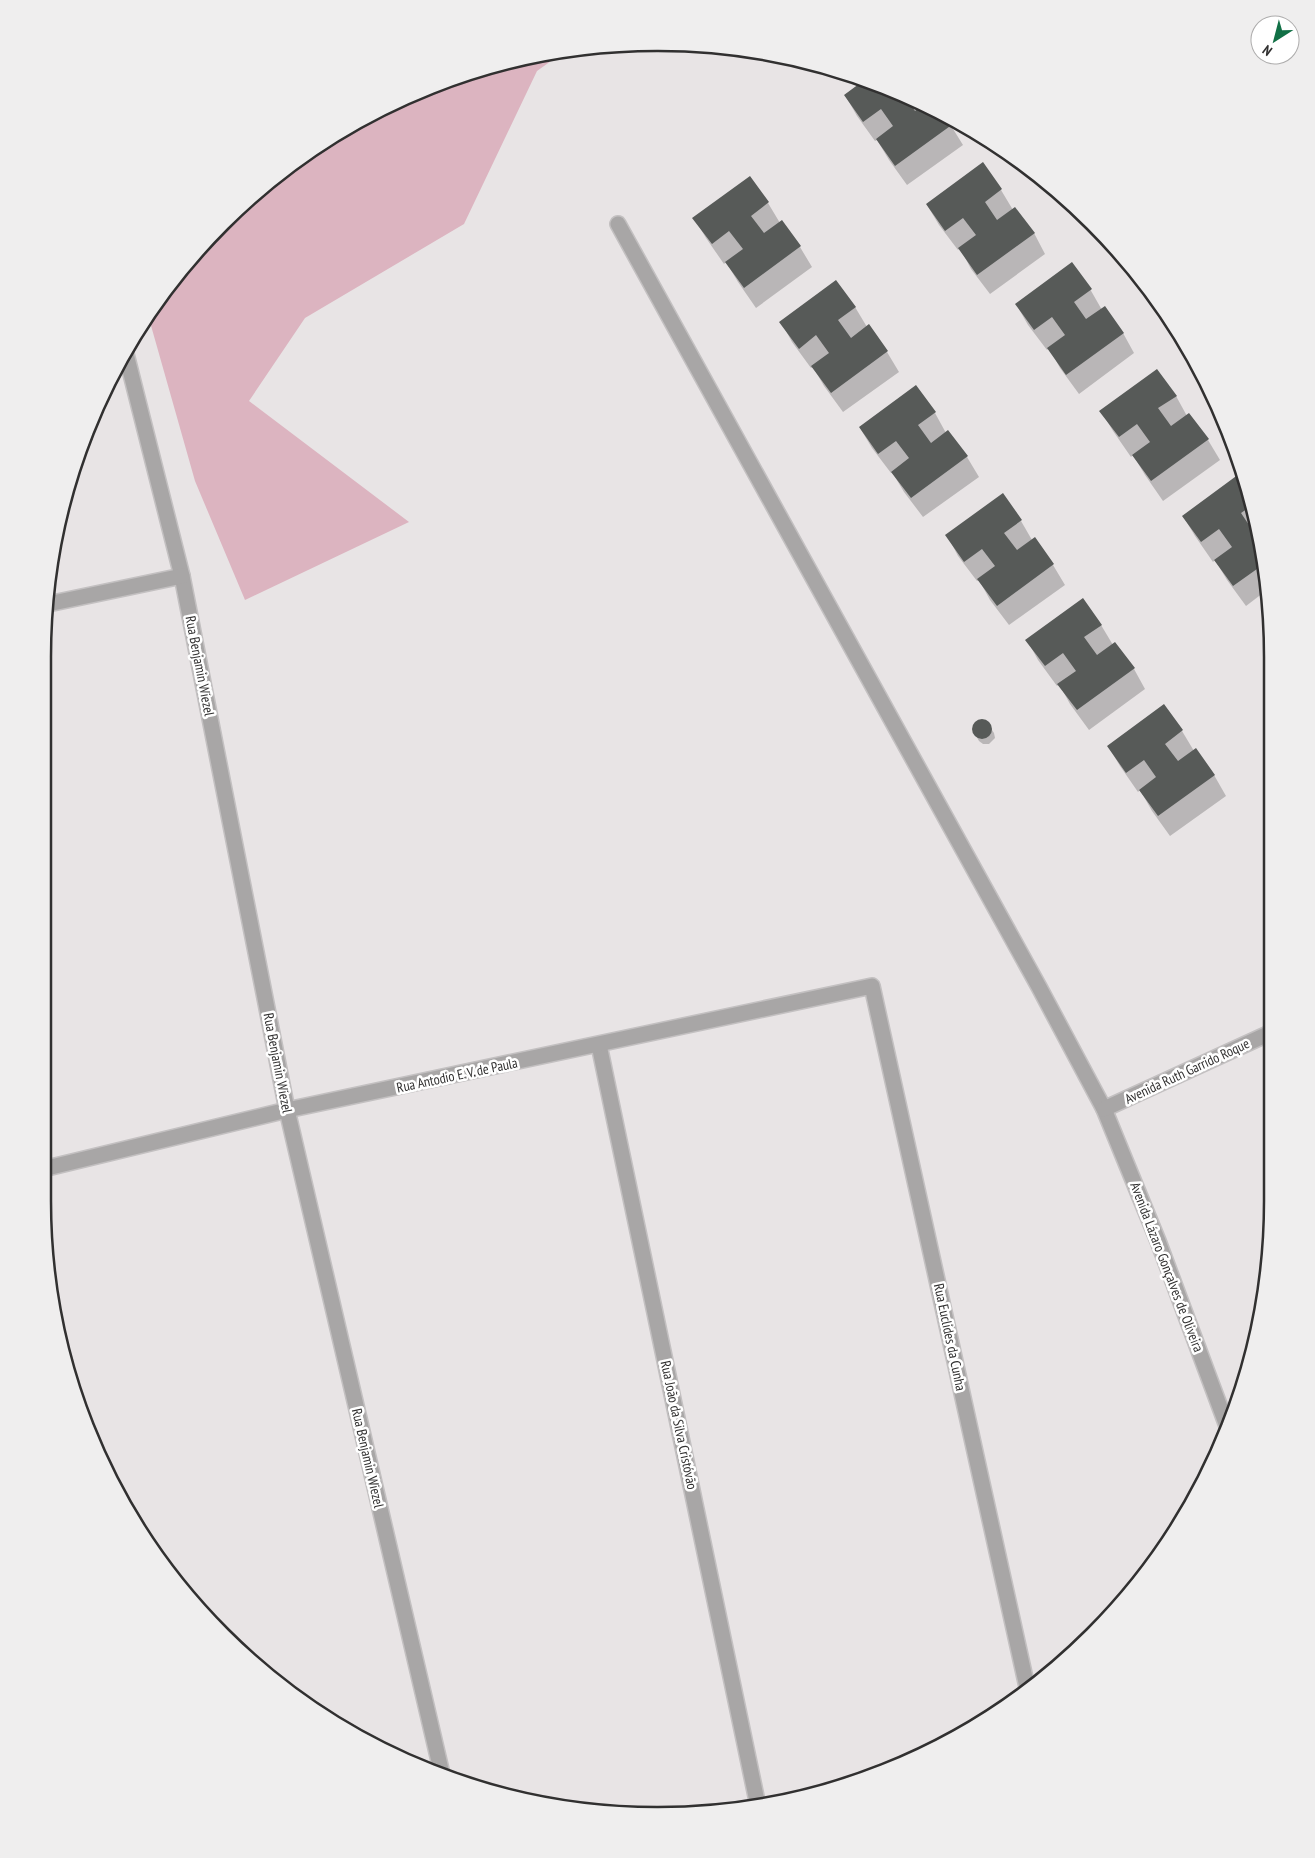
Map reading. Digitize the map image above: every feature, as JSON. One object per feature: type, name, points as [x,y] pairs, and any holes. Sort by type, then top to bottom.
[{"type":"street","name":"Avenida Lázaro Gonçalves de Oliveira","points":[[618,224],[1104,1109],[1158,1241],[1224,1417]]},
{"type":"street","name":"Rua Benjamin Wiezel","points":[[128,362],[182,576],[287,1110],[440,1767]]},
{"type":"street","points":[[54,603],[182,576]]},
{"type":"street","name":"Rua Antodio E. V. de Paula","points":[[51,1167],[287,1110],[872,986]]},
{"type":"street","name":"Rua Euclides da Cunha","points":[[872,986],[1026,1682]]},
{"type":"street","name":"Avenida Ruth Garrido Roque","points":[[1104,1109],[1264,1036]]},
{"type":"street","name":"Rua João da Silva Cristóvão","points":[[599,1045],[756,1799]]},
{"type":"shaded area","points":[[551,61],[537,71],[464,224],[305,318],[249,401],[409,522],[245,600],[195,481],[151,325],[177,288],[202,258],[229,229],[288,177],[354,132],[425,97],[463,83]]},
{"type":"building","points":[[858,85],[890,97],[913,108],[915,111],[917,110],[950,126],[895,166],[876,139],[893,126],[881,109],[863,122],[844,95]]},
{"type":"building","points":[[983,162],[1002,189],[985,202],[997,220],[1015,207],[1035,233],[977,275],[958,248],[976,235],[963,218],[945,231],[926,204]]},
{"type":"building","points":[[750,176],[769,202],[751,216],[764,233],[782,220],[801,246],[744,288],[725,262],[743,249],[729,231],[712,244],[692,218]]},
{"type":"building","points":[[1072,262],[1092,289],[1074,302],[1086,319],[1105,306],[1124,333],[1066,375],[1047,348],[1065,335],[1052,317],[1034,330],[1015,304]]},
{"type":"building","points":[[836,280],[856,307],[838,320],[851,338],[869,324],[888,351],[831,393],[811,366],[829,353],[816,335],[799,349],[779,322]]},
{"type":"building","points":[[1157,369],[1177,396],[1158,408],[1171,426],[1189,413],[1209,439],[1151,481],[1132,455],[1150,442],[1137,424],[1119,437],[1099,411]]},
{"type":"building","points":[[916,385],[936,412],[918,425],[931,443],[948,430],[968,456],[911,498],[891,472],[909,458],[896,441],[878,454],[859,427]]},
{"type":"building","points":[[1236,476],[1245,510],[1241,513],[1249,524],[1257,569],[1233,586],[1214,560],[1232,547],[1219,529],[1201,542],[1182,516]]},
{"type":"building","points":[[1003,493],[1022,520],[1004,533],[1017,550],[1035,537],[1054,564],[997,606],[977,579],[995,566],[982,549],[964,562],[945,535]]},
{"type":"building","points":[[1083,598],[1102,625],[1084,637],[1097,655],[1115,642],[1135,668],[1077,710],[1057,684],[1076,671],[1063,653],[1045,666],[1025,640]]},
{"type":"building","points":[[1164,704],[1183,730],[1165,744],[1178,761],[1196,748],[1215,775],[1158,816],[1139,790],[1156,777],[1144,760],[1126,773],[1107,746]]},
{"type":"building","points":[[982,719],[989,722],[992,729],[989,736],[982,739],[975,736],[972,729],[975,722]]}]
